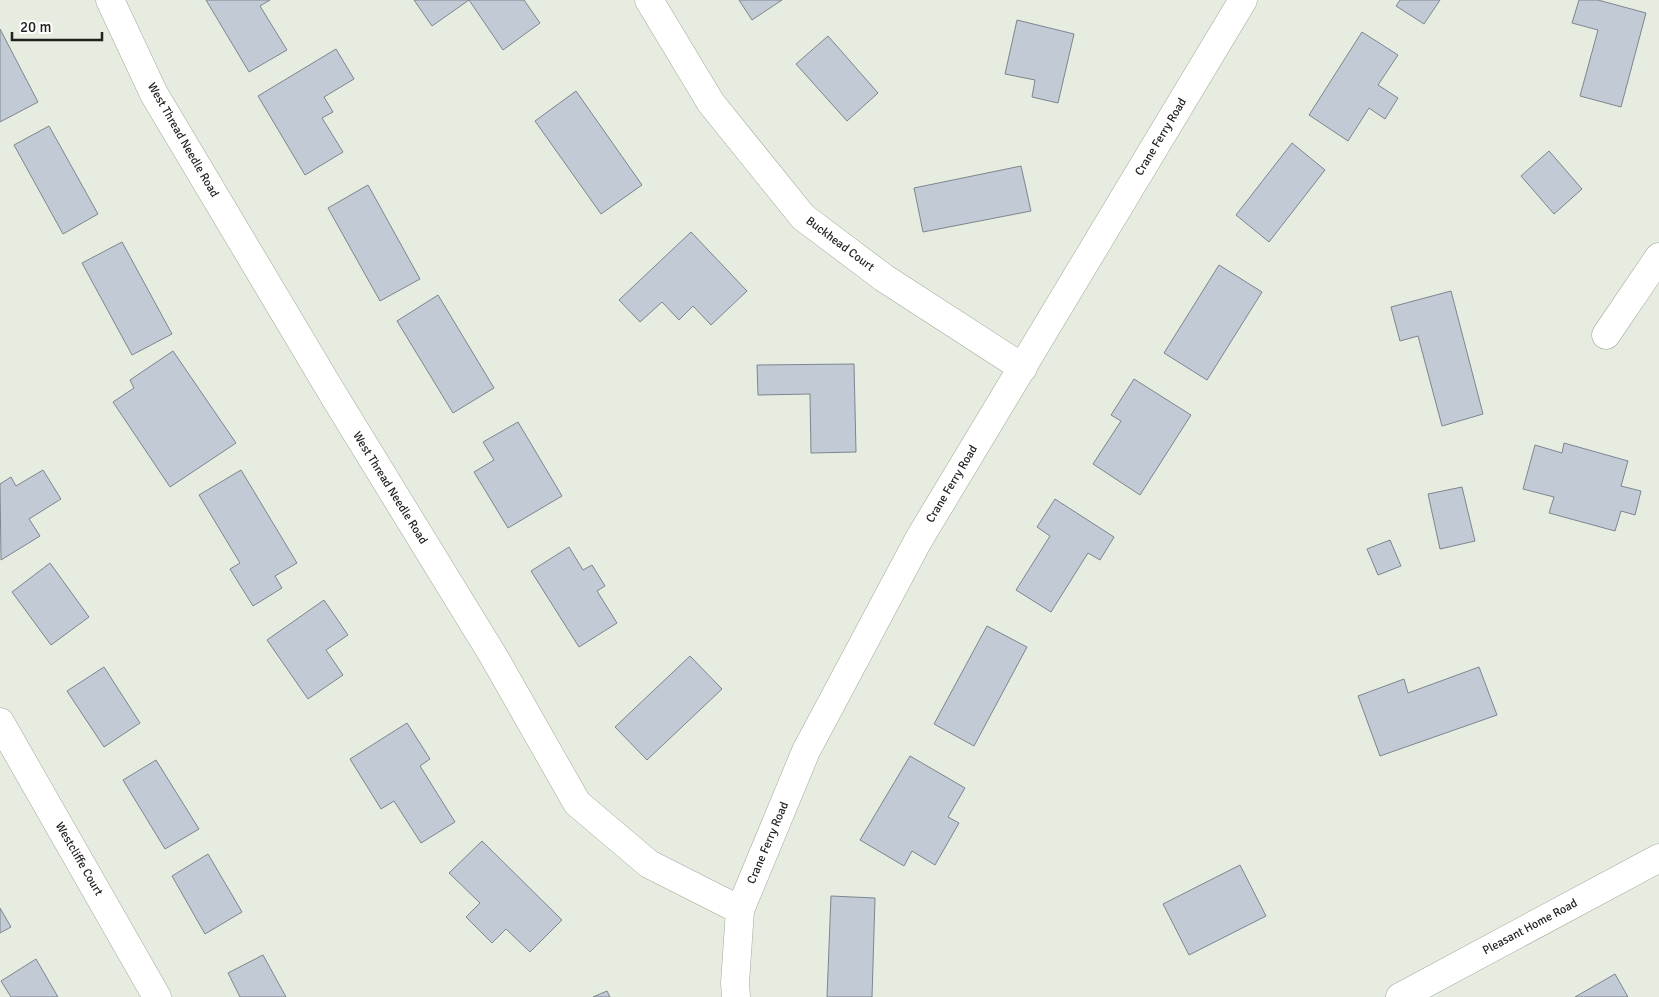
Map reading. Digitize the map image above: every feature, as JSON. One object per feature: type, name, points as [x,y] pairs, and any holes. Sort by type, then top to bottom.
[{"type":"street","name":"West Thread Needle Road","points":[[110,0],[154,94],[334,396],[494,657],[577,803],[649,864],[740,910]]},
{"type":"street","name":"Buckhead Court","points":[[649,0],[711,103],[803,216],[884,278],[1023,368]]},
{"type":"street","name":"Crane Ferry Road","points":[[736,997],[735,983],[740,910],[806,752],[919,539],[1243,0]]},
{"type":"street","points":[[1606,335],[1659,257]]},
{"type":"street","name":"Westcliffe Court","points":[[0,722],[157,997]]},
{"type":"street","name":"Pleasant Home Road","points":[[1400,997],[1659,858]]},
{"type":"building","points":[[206,0],[270,0],[260,6],[287,50],[249,72]]},
{"type":"building","points":[[414,0],[469,0],[432,26]]},
{"type":"building","points":[[469,0],[524,0],[540,23],[503,50]]},
{"type":"building","points":[[739,0],[782,0],[752,20]]},
{"type":"building","points":[[1400,0],[1440,0],[1424,24],[1396,6]]},
{"type":"building","points":[[1579,0],[1598,0],[1646,13],[1621,107],[1580,96],[1598,30],[1572,23]]},
{"type":"building","points":[[1017,20],[1074,34],[1058,103],[1032,97],[1035,80],[1005,74]]},
{"type":"building","points":[[0,29],[38,102],[0,122]]},
{"type":"building","points":[[1362,32],[1398,55],[1378,85],[1398,98],[1385,119],[1369,108],[1348,141],[1309,115]]},
{"type":"building","points":[[828,36],[878,93],[847,121],[796,64]]},
{"type":"building","points":[[336,49],[354,79],[324,97],[333,112],[322,118],[343,152],[305,175],[258,96]]},
{"type":"building","points":[[576,91],[642,185],[601,214],[535,121]]},
{"type":"building","points":[[49,126],[98,214],[63,234],[14,145]]},
{"type":"building","points":[[1292,143],[1325,170],[1269,242],[1236,215]]},
{"type":"building","points":[[1549,151],[1582,189],[1554,214],[1521,176]]},
{"type":"building","points":[[1021,166],[1031,211],[923,232],[914,188]]},
{"type":"building","points":[[368,185],[420,279],[380,301],[328,208]]},
{"type":"building","points":[[691,232],[747,291],[711,325],[693,306],[679,320],[662,302],[640,322],[619,300]]},
{"type":"building","points":[[122,242],[172,334],[132,355],[82,263]]},
{"type":"building","points":[[1219,265],[1262,292],[1207,380],[1164,353]]},
{"type":"building","points":[[1451,291],[1483,414],[1442,426],[1418,336],[1400,341],[1391,307]]},
{"type":"building","points":[[438,295],[494,388],[453,413],[397,321]]},
{"type":"building","points":[[173,351],[236,443],[170,487],[113,402],[134,388],[130,380]]},
{"type":"building","points":[[854,364],[856,452],[811,453],[810,394],[758,395],[757,365]]},
{"type":"building","points":[[1134,379],[1191,415],[1140,495],[1093,464],[1121,421],[1111,415]]},
{"type":"building","points":[[518,422],[562,496],[508,528],[474,472],[494,460],[483,442]]},
{"type":"building","points":[[1564,443],[1628,461],[1621,486],[1641,491],[1635,515],[1621,511],[1615,531],[1549,513],[1554,497],[1523,489],[1535,445],[1562,453]]},
{"type":"building","points":[[43,470],[61,499],[29,519],[40,536],[1,560],[0,484],[11,477],[16,486]]},
{"type":"building","points":[[241,470],[297,563],[275,576],[282,588],[253,606],[230,569],[240,563],[199,495]]},
{"type":"building","points":[[1462,487],[1475,541],[1440,549],[1428,494]]},
{"type":"building","points":[[1055,499],[1114,537],[1100,560],[1088,553],[1051,612],[1016,590],[1050,536],[1037,527]]},
{"type":"building","points":[[1390,540],[1401,566],[1378,575],[1367,549]]},
{"type":"building","points":[[569,547],[583,570],[592,565],[605,586],[597,591],[617,623],[579,647],[531,571]]},
{"type":"building","points":[[50,563],[89,617],[51,645],[12,592]]},
{"type":"building","points":[[324,600],[348,635],[326,650],[343,675],[308,699],[267,640]]},
{"type":"building","points":[[987,626],[1027,647],[974,746],[934,724]]},
{"type":"building","points":[[690,656],[722,689],[647,760],[615,727]]},
{"type":"building","points":[[104,667],[140,723],[104,747],[67,691]]},
{"type":"building","points":[[1479,667],[1497,715],[1380,756],[1358,696],[1404,679],[1408,693]]},
{"type":"building","points":[[407,723],[430,759],[420,766],[455,822],[421,843],[394,801],[381,809],[350,759]]},
{"type":"building","points":[[910,756],[965,788],[948,817],[959,823],[935,865],[912,851],[904,866],[860,840]]},
{"type":"building","points":[[156,760],[199,829],[165,849],[123,780]]},
{"type":"building","points":[[482,841],[562,920],[530,952],[506,929],[492,943],[466,917],[480,903],[449,873]]},
{"type":"building","points":[[208,854],[242,912],[205,934],[172,876]]},
{"type":"building","points":[[1240,865],[1266,916],[1189,955],[1163,904]]},
{"type":"building","points":[[831,896],[875,898],[872,997],[827,997]]},
{"type":"building","points":[[0,908],[11,927],[0,933]]},
{"type":"building","points":[[263,955],[286,997],[240,997],[228,973]]},
{"type":"building","points":[[36,959],[58,997],[11,997],[1,981]]},
{"type":"building","points":[[1615,974],[1628,997],[1575,997]]},
{"type":"building","points":[[607,991],[610,997],[593,997]]}]
